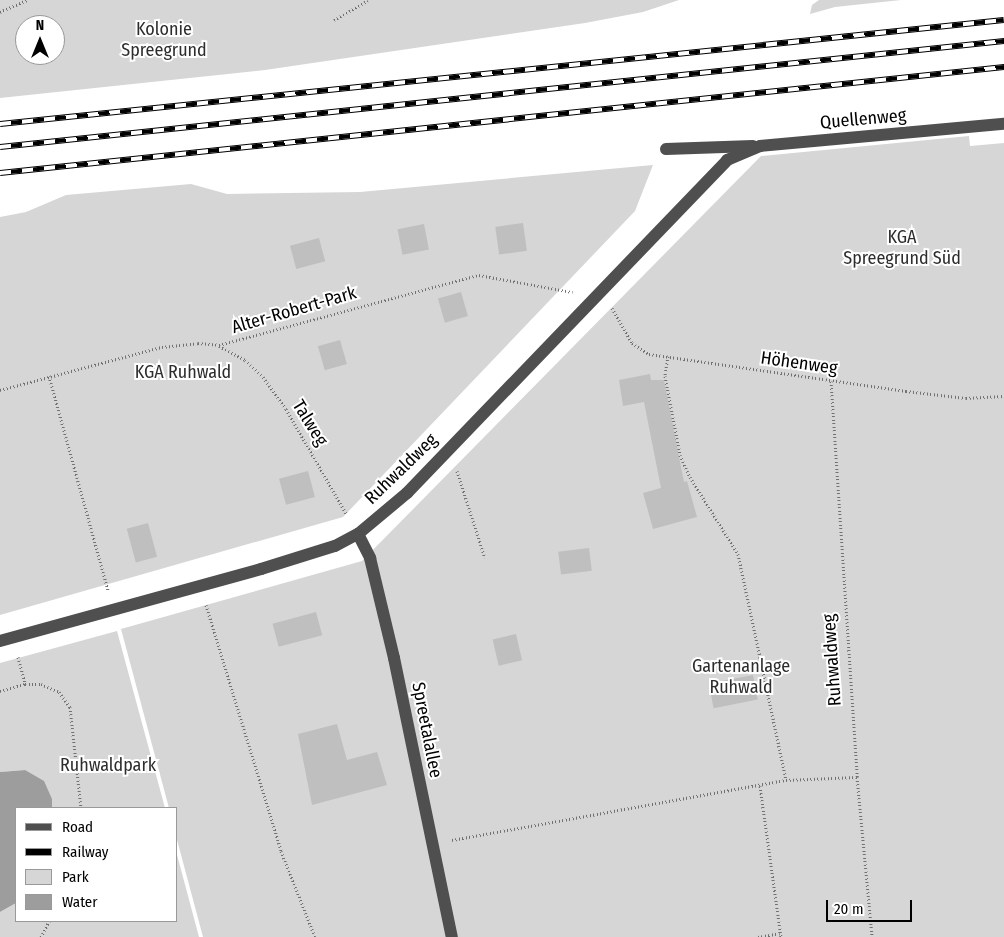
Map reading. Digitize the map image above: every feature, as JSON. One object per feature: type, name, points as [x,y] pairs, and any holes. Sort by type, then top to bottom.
[{"type":"street","name":"Quellenweg","points":[[727,160],[760,146],[1004,124]]},
{"type":"street","points":[[666,150],[760,146]]},
{"type":"street","name":"Ruhwaldweg","points":[[6,639],[200,586],[335,546],[358,534],[407,493],[727,160]]},
{"type":"street","name":"Spreetalallee","points":[[358,534],[370,558],[394,658],[452,937]]},
{"type":"path","points":[[0,12],[27,0]]},
{"type":"path","points":[[334,20],[368,0]]},
{"type":"path","name":"Alter-Robert-Park","points":[[0,390],[162,347],[198,343],[219,345],[479,275],[515,279],[596,297]]},
{"type":"path","name":"Höhenweg","points":[[613,309],[632,343],[649,354],[831,381],[966,398],[1004,396]]},
{"type":"path","name":"Talweg","points":[[219,345],[245,360],[263,377],[305,440],[358,534]]},
{"type":"path","points":[[668,356],[665,376],[680,455],[690,477],[738,554],[786,780]]},
{"type":"path","points":[[49,376],[114,610]]},
{"type":"path","name":"Ruhwaldweg","points":[[831,381],[857,777],[872,937]]},
{"type":"path","points":[[445,453],[454,461],[485,558]]},
{"type":"path","points":[[200,586],[281,851],[315,937]]},
{"type":"path","points":[[6,639],[25,684]]},
{"type":"path","points":[[0,691],[25,684],[41,684],[59,692],[70,707],[81,807]]},
{"type":"path","points":[[432,844],[786,780],[857,777]]},
{"type":"path","points":[[758,937],[781,935],[760,786]]},
{"type":"path","points":[[41,937],[48,922]]},
{"type":"green space","name":"Kolonie Spreegrund","points":[[0,0],[679,0],[643,12],[585,23],[265,70],[0,98]]},
{"type":"green space","points":[[819,0],[901,0],[835,7],[810,14],[812,5]]},
{"type":"green space","points":[[969,136],[970,146],[1004,143],[1004,937],[203,937],[178,843],[178,807],[169,807],[121,629],[362,561],[761,156]]},
{"type":"green space","name":"KGA Ruhwald","points":[[653,165],[635,211],[343,517],[0,615],[0,217],[26,212],[66,195],[191,184],[227,194],[360,192]]},
{"type":"green space","name":"Ruhwaldpark","points":[[117,631],[165,807],[52,807],[52,799],[25,770],[0,772],[0,663]]},
{"type":"green space","points":[[178,858],[199,937],[0,937],[0,912],[15,904],[15,922],[178,922]]},
{"type":"water","points":[[25,770],[44,781],[52,799],[52,807],[15,807],[15,904],[0,912],[0,772]]},
{"type":"building","points":[[523,223],[527,251],[499,255],[495,227]]},
{"type":"building","points":[[424,224],[429,250],[402,255],[397,229]]},
{"type":"building","points":[[319,238],[325,261],[296,269],[290,246]]},
{"type":"building","points":[[461,292],[468,316],[445,323],[438,299]]},
{"type":"building","points":[[340,340],[347,364],[325,370],[318,346]]},
{"type":"building","points":[[650,374],[651,380],[664,380],[684,482],[687,481],[697,517],[653,529],[643,493],[661,488],[644,402],[623,406],[619,380]]},
{"type":"building","points":[[308,471],[315,497],[286,505],[279,479]]},
{"type":"building","points":[[148,523],[157,557],[136,563],[127,529]]},
{"type":"building","points":[[589,548],[592,571],[561,575],[558,552]]},
{"type":"building","points":[[316,612],[322,635],[279,647],[273,624]]},
{"type":"building","points":[[516,634],[522,660],[499,666],[493,639]]},
{"type":"building","points":[[753,675],[758,700],[714,708],[709,684]]},
{"type":"building","points":[[337,724],[347,760],[377,752],[387,785],[312,805],[298,734]]},
{"type":"railway","points":[[0,124],[1004,20]]},
{"type":"railway","points":[[0,147],[1004,41]]},
{"type":"railway","points":[[0,173],[1004,67]]},
{"type":"park label","name":"KGA Spreegrund Süd","points":[[902,248]]},
{"type":"park label","name":"Gartenanlage Ruhwald","points":[[741,678]]}]
